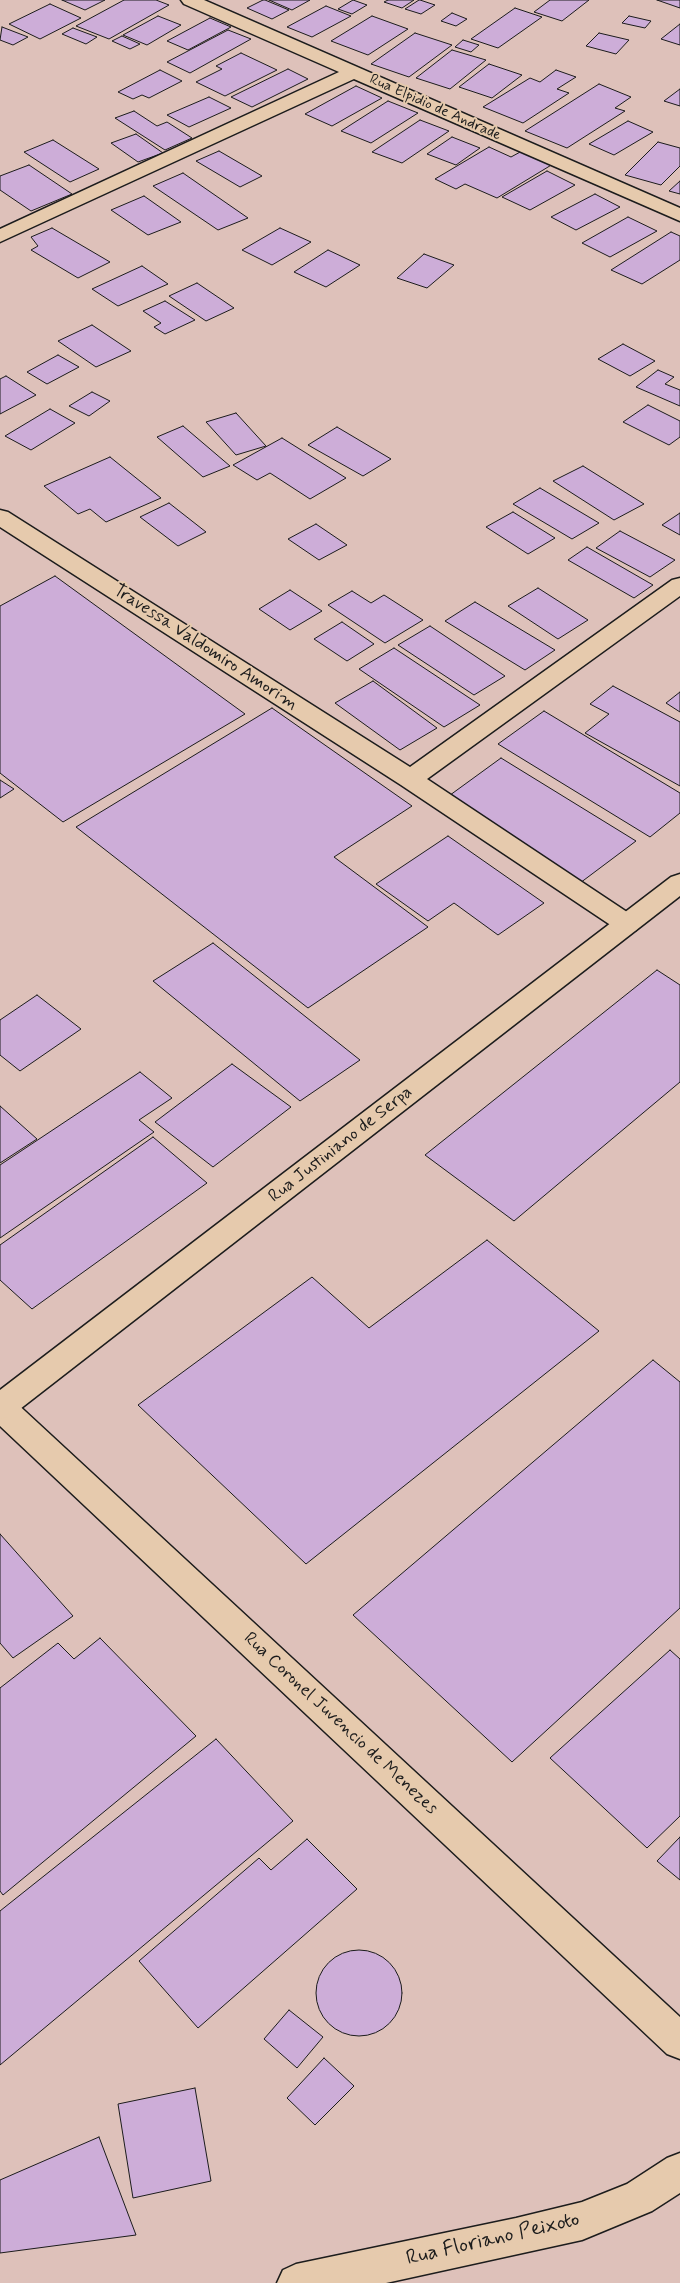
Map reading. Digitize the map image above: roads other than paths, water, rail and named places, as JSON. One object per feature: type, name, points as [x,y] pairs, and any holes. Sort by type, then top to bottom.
[{"type":"street","name":"Rua Elpidio de Andrade","points":[[190,0],[680,215]]},
{"type":"street","points":[[0,236],[354,72]]},
{"type":"street","name":"Travessa Valdomiro Amorim","points":[[0,517],[410,779],[627,924]]},
{"type":"street","points":[[410,779],[680,585]]},
{"type":"street","name":"Rua Justiniano de Serpa","points":[[0,1407],[679,885]]},
{"type":"street","name":"Rua Coronel Juvencio de Menezes","points":[[0,1407],[680,2041]]},
{"type":"street","name":"Rua Floriano Peixoto","points":[[296,2283],[516,2237],[582,2221],[639,2198],[680,2171]]}]
